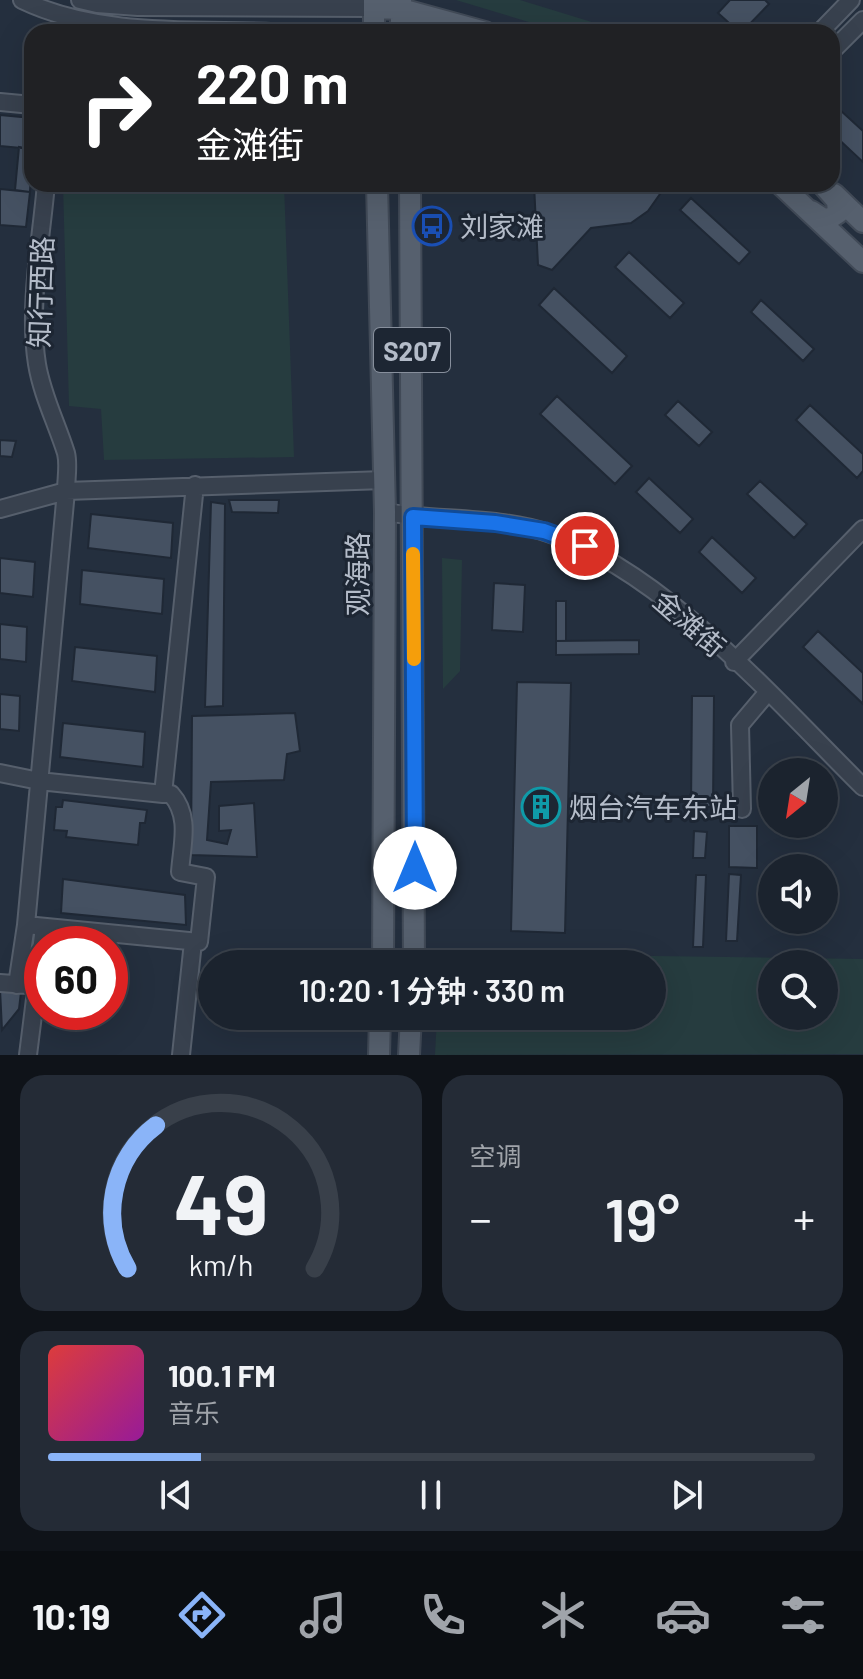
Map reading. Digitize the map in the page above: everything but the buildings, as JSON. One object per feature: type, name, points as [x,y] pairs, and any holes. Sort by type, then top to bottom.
[{"type":"main road","points":[[374,4],[401,4],[461,24]]},
{"type":"main road","name":"观海路","points":[[377,192],[385,512],[383,950]]},
{"type":"main road","name":"观海路","points":[[410,192],[414,950]]},
{"type":"main road","points":[[788,192],[863,262]]},
{"type":"main road","points":[[801,204],[822,218],[834,217],[840,208],[828,192]]},
{"type":"main road","points":[[831,192],[863,222]]},
{"type":"main road","points":[[379,1055],[380,1030]]},
{"type":"main road","points":[[409,1055],[410,1030]]},
{"type":"street","points":[[22,0],[41,9],[101,24]]},
{"type":"street","points":[[80,0],[97,4],[374,4]]},
{"type":"street","points":[[828,24],[849,3],[862,20],[840,43]]},
{"type":"street","points":[[0,102],[24,104]]},
{"type":"street","name":"知行西路","points":[[17,985],[26,925],[66,491],[67,457],[37,365],[35,339],[45,192]]},
{"type":"street","points":[[0,509],[66,491],[384,480]]},
{"type":"street","points":[[163,794],[195,485]]},
{"type":"street","name":"金滩街","points":[[385,512],[544,531],[585,546],[664,598],[863,787]]},
{"type":"street","points":[[734,662],[863,529]]},
{"type":"street","points":[[742,809],[740,725],[767,693]]},
{"type":"street","points":[[0,773],[39,781],[171,794],[181,805],[184,823],[180,872],[206,877],[199,942],[128,935]]},
{"type":"street","points":[[26,925],[35,926]]},
{"type":"street","points":[[181,1055],[193,942]]},
{"type":"street","points":[[0,983],[24,985]]},
{"type":"street","points":[[28,1055],[31,1030]]},
{"type":"green space","points":[[456,0],[520,0],[598,24],[536,24]]},
{"type":"green space","points":[[63,192],[284,192],[294,457],[104,460],[101,409],[69,406]]},
{"type":"green space","points":[[442,558],[462,560],[460,671],[443,689]]},
{"type":"green space","points":[[666,956],[758,958],[758,1030],[838,1030],[838,959],[863,959],[863,1054],[435,1055],[436,1030],[666,1030]]},
{"type":"slow traffic","points":[[413,554],[414,659]]},
{"type":"place","name":"刘家滩","points":[[432,226]]},
{"type":"place","name":"烟台汽车东站","points":[[541,807]]},
{"type":"route","points":[[415,868],[413,517],[495,523],[544,531],[585,546]]}]
